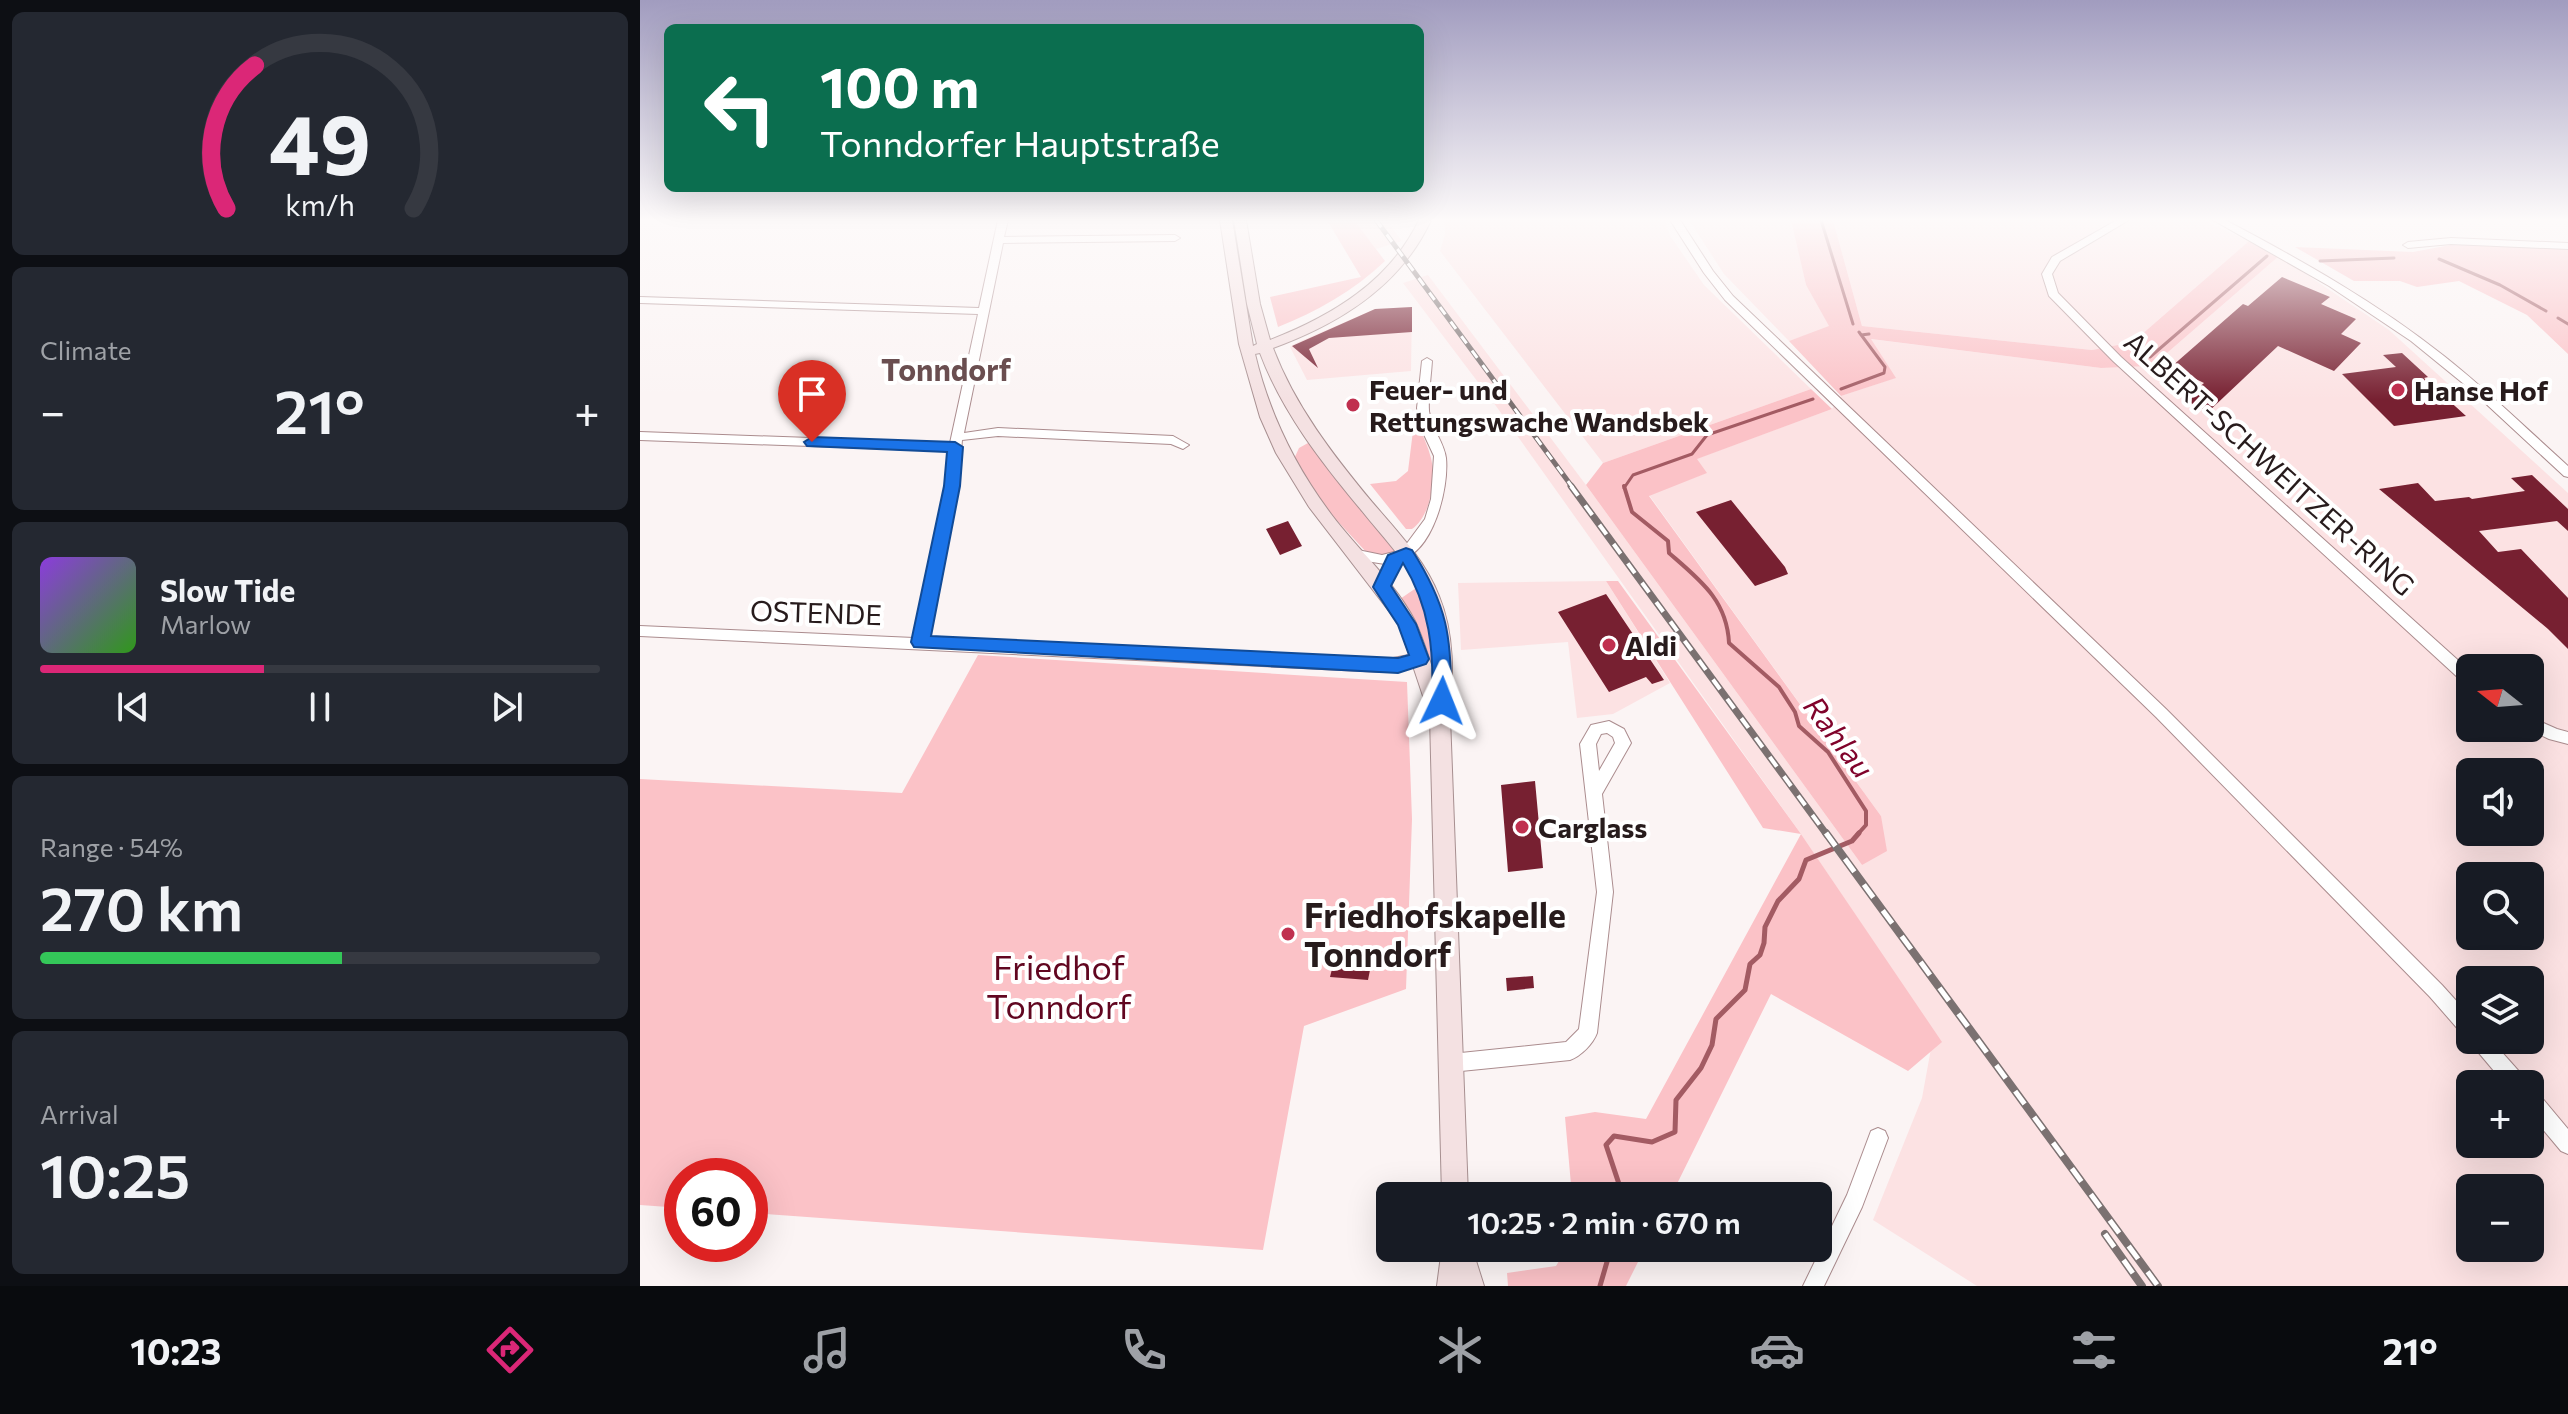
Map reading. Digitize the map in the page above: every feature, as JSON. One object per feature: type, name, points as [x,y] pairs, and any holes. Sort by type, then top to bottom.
[{"type":"main road","points":[[1240,280],[1256,349],[1318,445],[1431,596],[1440,631],[1455,1182]]},
{"type":"main road","points":[[1247,280],[1266,414],[1290,463],[1318,509],[1382,587],[1407,624],[1427,689],[1440,717]]},
{"type":"main road","points":[[1256,349],[1341,309],[1382,280]]},
{"type":"main road","points":[[1450,1286],[1454,1262]]},
{"type":"main road","points":[[1462,1262],[1471,1286]]},
{"type":"street","points":[[920,642],[991,280]]},
{"type":"street","points":[[1715,280],[1729,298],[2184,736],[2456,1014]]},
{"type":"street","name":"ALBERT-SCHWEITZER-RING","points":[[2049,280],[2053,294],[2117,359],[2456,667]]},
{"type":"street","points":[[2328,280],[2402,330],[2471,384],[2568,473]]},
{"type":"street","points":[[640,300],[984,311]]},
{"type":"street","points":[[1382,587],[1400,557],[1426,528],[1437,499],[1440,456],[1426,426],[1423,408],[1427,361]]},
{"type":"street","points":[[640,436],[957,442],[998,432],[1173,440],[1183,445]]},
{"type":"street","points":[[1353,553],[1382,560],[1400,557]]},
{"type":"street","name":"OSTENDE","points":[[640,631],[1383,666],[1419,659]]},
{"type":"street","points":[[2544,730],[2568,738]]},
{"type":"street","points":[[1451,1063],[1570,1051],[1588,1033],[1605,892],[1594,793]]},
{"type":"street","points":[[2491,1054],[2505,1070]]},
{"type":"street","points":[[2544,1116],[2568,1144]]},
{"type":"street","points":[[1813,1286],[1855,1200],[1878,1138]]},
{"type":"shaded area","points":[[1432,280],[1586,485],[1862,865],[1881,816],[1649,495],[1706,473],[1696,459],[1832,409],[1841,396],[1895,378],[1870,339],[2101,368],[2152,366],[2251,280],[2315,280],[2389,330],[2568,493],[2568,1286],[1977,1286],[1873,1220],[1922,1098],[1934,1032],[1801,834],[1496,406],[1403,283]]},
{"type":"shaded area","points":[[1462,280],[1701,280],[1811,389],[1603,463]]},
{"type":"shaded area","points":[[1730,280],[1805,280],[1830,327],[1789,341]]},
{"type":"shaded area","points":[[1849,280],[2204,280],[2133,342],[2092,350],[1862,326]]},
{"type":"shaded area","points":[[1412,307],[1411,371],[1307,380],[1290,347],[1375,309]]},
{"type":"shaded area","points":[[1606,581],[1670,683],[1613,714],[1577,718],[1568,642],[1461,650],[1458,583]]},
{"type":"green space","points":[[1347,280],[1362,280],[1334,299],[1278,327],[1270,297]]},
{"type":"green space","points":[[1805,280],[1849,280],[1862,326],[2092,350],[2133,342],[2204,280],[2251,280],[2152,366],[2101,368],[1871,339],[1896,378],[1841,396],[1789,341],[1829,326]]},
{"type":"green space","points":[[2568,280],[2568,354],[2527,315],[2459,281],[2417,287],[2400,281],[2354,281]]},
{"type":"green space","points":[[1811,389],[1832,409],[1697,459],[1707,473],[1649,496],[1881,816],[1887,851],[1862,865],[1586,485],[1603,463]]},
{"type":"green space","points":[[1417,422],[1431,458],[1432,486],[1424,515],[1412,529],[1406,529],[1370,484],[1396,481],[1408,471],[1414,423]]},
{"type":"green space","points":[[1308,443],[1396,550],[1390,555],[1368,554],[1330,513],[1294,459],[1299,448]]},
{"type":"green space","points":[[1606,581],[1618,581],[1801,834],[1763,828]]},
{"type":"green space","points":[[1419,586],[1429,611],[1434,677],[1400,599]]},
{"type":"green space","name":"Friedhof Tonndorf","points":[[978,655],[1407,682],[1412,819],[1406,989],[1304,1026],[1263,1250],[768,1214],[768,1158],[664,1158],[664,1207],[640,1205],[640,779],[902,793]]},
{"type":"green space","points":[[1801,834],[1942,1042],[1908,1071],[1771,994],[1678,1182],[1571,1182],[1565,1117],[1595,1112],[1646,1119]]},
{"type":"green space","points":[[1558,1262],[1638,1262],[1626,1286],[1508,1286],[1507,1273],[1556,1266]]},
{"type":"building","name":"Hanse Hof","points":[[2278,280],[2289,280],[2330,297],[2321,304],[2356,319],[2341,334],[2361,343],[2334,371],[2278,346],[2208,412],[2185,400],[2204,383],[2171,367],[2243,304],[2248,306]]},
{"type":"building","points":[[1412,307],[1412,332],[1329,338],[1309,349],[1318,368],[1292,346],[1375,309]]},
{"type":"building","name":"Hanse Hof","points":[[2402,353],[2466,416],[2394,426],[2342,374],[2396,367],[2383,355]]},
{"type":"building","points":[[2532,475],[2568,509],[2568,531],[2557,521],[2479,531],[2498,552],[2521,549],[2568,598],[2568,649],[2379,489],[2418,483],[2435,501],[2472,499],[2525,491],[2511,478]]},
{"type":"building","points":[[1731,500],[1788,574],[1755,586],[1696,512]]},
{"type":"building","points":[[1288,521],[1302,546],[1280,555],[1266,529]]},
{"type":"building","name":"Aldi","points":[[1606,594],[1664,680],[1652,684],[1646,677],[1609,692],[1558,612]]},
{"type":"building","name":"Carglass","points":[[1535,781],[1543,868],[1508,872],[1501,785]]},
{"type":"building","points":[[1336,953],[1373,955],[1368,980],[1330,977]]},
{"type":"building","points":[[1533,976],[1534,988],[1507,991],[1506,978]]},
{"type":"waterway","name":"Rahlau","points":[[1839,280],[1853,324]]},
{"type":"waterway","points":[[2150,357],[2239,280]]},
{"type":"waterway","points":[[2488,280],[2546,311]]},
{"type":"waterway","points":[[2558,318],[2568,324]]},
{"type":"waterway","name":"Rahlau","points":[[1861,335],[1869,334]]},
{"type":"waterway","name":"Rahlau","points":[[1841,389],[1884,373],[1885,367],[1861,335]]},
{"type":"waterway","name":"Rahlau","points":[[1624,487],[1633,475],[1692,454],[1707,435],[1813,399]]},
{"type":"waterway","name":"Rahlau","points":[[1624,487],[1632,512],[1668,541],[1669,553],[1710,592],[1723,615],[1729,643],[1779,687],[1795,712],[1799,726],[1828,752],[1866,811],[1866,825],[1857,835]]},
{"type":"waterway","name":"Rahlau","points":[[1618,1182],[1606,1145],[1614,1136],[1652,1142],[1675,1132],[1676,1100],[1701,1068],[1712,1045],[1716,1019],[1745,990],[1750,964],[1760,955],[1765,927],[1778,901],[1799,879],[1806,860],[1852,841],[1859,833]]},
{"type":"waterway","name":"Rahlau","points":[[1600,1286],[1607,1262]]},
{"type":"railway","points":[[1420,280],[1573,488]]},
{"type":"railway","points":[[1571,486],[1827,835]]},
{"type":"railway","points":[[1826,833],[2158,1286]]},
{"type":"railway","points":[[2105,1234],[2142,1286]]},
{"type":"place","name":"Hanse Hof","points":[[2398,390]]},
{"type":"place","name":"Feuer- und Rettungswache Wandsbek","points":[[1353,405]]},
{"type":"place","name":"Aldi","points":[[1609,645]]},
{"type":"place","name":"Carglass","points":[[1522,827]]},
{"type":"place","name":"Friedhofskapelle Tonndorf","points":[[1288,934]]},
{"type":"district","name":"Tonndorf","points":[[946,368]]},
{"type":"route","points":[[812,442],[955,447],[952,486],[920,642],[1398,665],[1419,659],[1407,624],[1382,587],[1394,559],[1406,554],[1425,584],[1436,612],[1443,656],[1442,701]]}]
